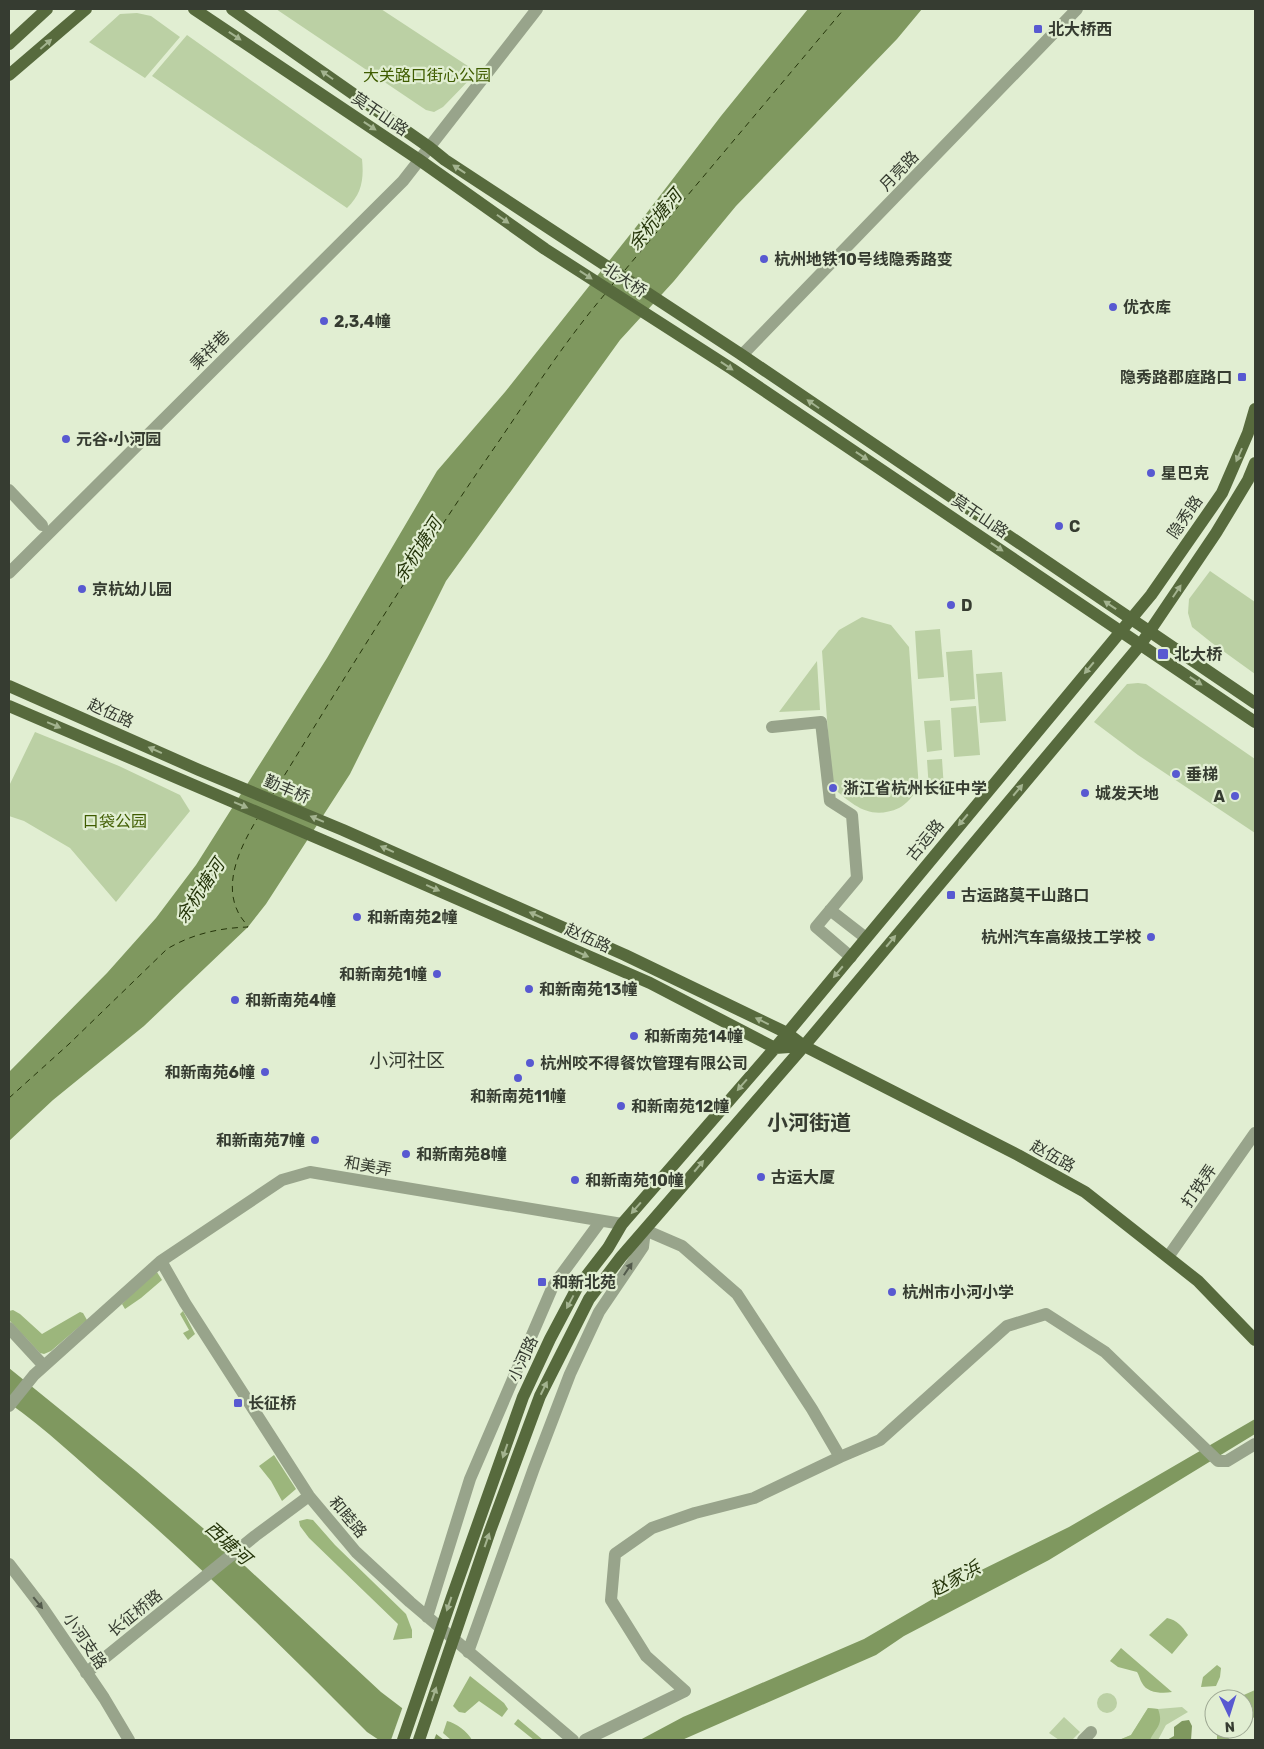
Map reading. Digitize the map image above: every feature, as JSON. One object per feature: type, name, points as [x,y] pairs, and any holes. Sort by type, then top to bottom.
[{"type":"main road","points":[[9,44],[47,9]]},
{"type":"main road","points":[[9,75],[86,9]]},
{"type":"main road","name":"莫干山路","points":[[194,9],[418,159],[545,249]]},
{"type":"main road","name":"莫干山路","points":[[232,9],[445,160],[558,235]]},
{"type":"main road","name":"北大桥","points":[[558,235],[696,326]]},
{"type":"main road","name":"北大桥","points":[[545,249],[686,339]]},
{"type":"main road","name":"莫干山路","points":[[696,326],[742,355],[1255,703]]},
{"type":"main road","name":"莫干山路","points":[[686,339],[1255,722]]},
{"type":"main road","name":"隐秀路","points":[[1121,631],[1151,595],[1222,493],[1248,433],[1255,409]]},
{"type":"main road","name":"隐秀路","points":[[1141,644],[1216,533],[1248,480],[1255,463]]},
{"type":"main road","name":"古运路","points":[[775,1048],[1121,631]]},
{"type":"main road","points":[[775,1048],[804,1046],[1141,644]]},
{"type":"main road","name":"赵伍路","points":[[9,686],[199,770]]},
{"type":"main road","name":"赵伍路","points":[[9,706],[196,786]]},
{"type":"main road","name":"勤丰桥","points":[[199,770],[362,838]]},
{"type":"main road","name":"勤丰桥","points":[[196,786],[357,855]]},
{"type":"main road","name":"赵伍路","points":[[362,838],[625,955],[787,1033],[804,1046],[1018,1155],[1085,1192],[1198,1281],[1255,1340]]},
{"type":"main road","name":"赵伍路","points":[[357,855],[650,983],[775,1048]]},
{"type":"main road","name":"小河路","points":[[419,1740],[490,1531],[540,1396],[589,1299],[621,1257],[804,1046]]},
{"type":"main road","name":"小河路","points":[[404,1740],[452,1597],[523,1397],[550,1339],[577,1288],[608,1248],[622,1224],[775,1048]]},
{"type":"street","name":"秉祥巷","points":[[9,573],[403,180],[537,9]]},
{"type":"street","name":"月亮路","points":[[742,355],[1077,9]]},
{"type":"street","points":[[9,490],[42,525]]},
{"type":"street","points":[[772,727],[821,722],[830,801],[852,816],[857,878],[816,928],[850,957]]},
{"type":"street","points":[[830,910],[866,938]]},
{"type":"street","name":"打铁弄","points":[[1168,1257],[1255,1133]]},
{"type":"street","name":"和美弄","points":[[161,1261],[282,1180],[310,1172],[600,1222],[622,1224]]},
{"type":"street","points":[[427,1617],[470,1479],[553,1286],[600,1222]]},
{"type":"street","points":[[468,1652],[570,1374],[599,1312],[643,1247],[645,1230],[682,1246],[736,1294],[812,1409],[840,1457]]},
{"type":"street","points":[[9,1406],[34,1375],[161,1261]]},
{"type":"street","name":"和睦路","points":[[161,1261],[185,1303],[309,1496],[356,1552],[427,1617],[573,1740]]},
{"type":"street","points":[[585,1740],[685,1691],[646,1656],[612,1600],[616,1554],[652,1528],[695,1513],[754,1498],[880,1440],[1007,1326],[1046,1314],[1105,1352],[1218,1461],[1227,1461],[1255,1444]]},
{"type":"street","points":[[9,1328],[44,1366]]},
{"type":"street","name":"长征桥路","points":[[86,1673],[249,1541],[309,1496]]},
{"type":"street","name":"小河支路","points":[[9,1564],[42,1607],[104,1698],[129,1740]]},
{"type":"green space","name":"大关路口街心公园","points":[[276,9],[381,9],[477,72],[443,107],[434,112],[426,110]]},
{"type":"green space","points":[[137,13],[151,16],[180,37],[145,78],[89,42],[120,14]]},
{"type":"green space","points":[[187,35],[362,159],[363,173],[361,186],[356,197],[347,208],[152,76]]},
{"type":"green space","points":[[1210,571],[1255,602],[1255,674],[1192,627],[1188,613],[1189,599]]},
{"type":"green space","points":[[862,617],[891,625],[909,647],[919,789],[902,807],[889,812],[879,813],[862,809],[847,800],[832,787],[822,651],[839,630]]},
{"type":"green space","points":[[940,629],[944,677],[918,679],[915,631]]},
{"type":"green space","points":[[972,650],[975,699],[950,701],[946,652]]},
{"type":"green space","points":[[817,661],[820,710],[779,712]]},
{"type":"green space","points":[[1002,672],[1006,721],[980,723],[976,674]]},
{"type":"green space","points":[[1127,684],[1146,684],[1255,759],[1255,833],[1138,755],[1094,722]]},
{"type":"green space","points":[[976,706],[980,755],[954,757],[951,708]]},
{"type":"green space","points":[[940,720],[942,750],[927,752],[924,721]]},
{"type":"green space","name":"口袋公园","points":[[35,732],[119,766],[180,795],[190,811],[116,902],[70,848],[24,821],[9,816],[9,786]]},
{"type":"green space","points":[[942,759],[944,789],[929,790],[927,760]]},
{"type":"green space","points":[[1103,1693],[1111,1693],[1117,1699],[1117,1707],[1111,1713],[1103,1713],[1097,1707],[1097,1699]]},
{"type":"green space","points":[[1182,1707],[1188,1712],[1166,1725],[1158,1740],[1119,1740],[1131,1735],[1148,1708]]},
{"type":"green space","points":[[1064,1717],[1080,1732],[1072,1740],[1059,1740],[1049,1733]]},
{"type":"shaded area","points":[[155,1269],[162,1280],[125,1309],[122,1304]]},
{"type":"shaded area","points":[[13,1310],[42,1334],[80,1312],[83,1313],[87,1320],[51,1351],[44,1354],[40,1353],[9,1320],[9,1311]]},
{"type":"shaded area","points":[[183,1311],[195,1334],[188,1340],[183,1333],[189,1330],[180,1314]]},
{"type":"shaded area","points":[[274,1455],[296,1489],[282,1501],[271,1481],[259,1466]]},
{"type":"shaded area","points":[[313,1520],[335,1545],[406,1614],[412,1630],[412,1638],[393,1640],[398,1624],[309,1538],[300,1526],[299,1521]]},
{"type":"shaded area","points":[[1167,1618],[1179,1624],[1188,1635],[1172,1654],[1149,1635]]},
{"type":"shaded area","points":[[1121,1648],[1172,1692],[1159,1693],[1147,1689],[1141,1682],[1137,1672],[1118,1667],[1110,1661]]},
{"type":"shaded area","points":[[1217,1665],[1221,1668],[1216,1686],[1201,1687],[1203,1677]]},
{"type":"shaded area","points":[[470,1676],[504,1703],[508,1709],[502,1717],[479,1701],[465,1713],[459,1712],[453,1706]]},
{"type":"shaded area","points":[[1254,1690],[1255,1690],[1254,1717]]},
{"type":"shaded area","points":[[1148,1708],[1158,1709],[1160,1714],[1160,1722],[1150,1740],[1119,1740],[1131,1735]]},
{"type":"shaded area","points":[[518,1719],[543,1740],[534,1740],[514,1724]]},
{"type":"shaded area","points":[[447,1721],[461,1728],[472,1740],[451,1740],[443,1733]]},
{"type":"water","name":"余杭塘河","points":[[808,9],[922,9],[897,39],[736,206],[674,281],[620,340],[446,581],[350,774],[266,904],[248,927],[144,1026],[53,1100],[9,1141],[9,1072],[107,973],[156,918],[196,865],[327,658],[437,471],[505,392],[721,116]]},
{"type":"water","points":[[9,1368],[136,1471],[217,1540],[381,1692],[444,1740],[379,1740],[367,1732],[274,1639],[179,1549],[62,1446],[9,1403]]},
{"type":"water","points":[[1255,1419],[1255,1434],[1049,1560],[904,1636],[876,1655],[682,1740],[640,1740],[683,1717],[864,1639],[948,1590],[961,1580],[1069,1527]]},
{"type":"water","points":[[1189,1720],[1192,1726],[1191,1740],[1167,1740],[1174,1736],[1174,1727],[1182,1721]]},
{"type":"pier","points":[[403,1706],[437,1732],[434,1740],[391,1740]]},
{"type":"ferry route","points":[[625,270],[844,9]]},
{"type":"ferry route","points":[[612,285],[617,279]]},
{"type":"ferry route","points":[[273,794],[355,660],[469,484],[550,366],[605,294]]},
{"type":"ferry route","points":[[9,1098],[69,1044],[167,949],[186,939],[206,933],[248,927],[239,914],[234,902],[232,890],[233,877],[240,853],[257,819]]},
{"type":"place","name":"北大桥西","points":[[1038,29]]},
{"type":"place","name":"杭州地铁10号线隐秀路变","points":[[764,259]]},
{"type":"place","name":"优衣库","points":[[1113,307]]},
{"type":"place","name":"2,3,4幢","points":[[324,321]]},
{"type":"place","name":"隐秀路郡庭路口","points":[[1242,377]]},
{"type":"place","name":"元谷·小河园","points":[[66,439]]},
{"type":"place","name":"星巴克","points":[[1151,473]]},
{"type":"place","name":"C","points":[[1059,526]]},
{"type":"place","name":"京杭幼儿园","points":[[82,589]]},
{"type":"place","name":"D","points":[[951,605]]},
{"type":"place","name":"北大桥","points":[[1163,654]]},
{"type":"place","name":"垂梯","points":[[1176,774]]},
{"type":"place","name":"浙江省杭州长征中学","points":[[833,788]]},
{"type":"place","name":"城发天地","points":[[1085,793]]},
{"type":"place","name":"A","points":[[1235,796]]},
{"type":"place","name":"古运路莫干山路口","points":[[951,895]]},
{"type":"place","name":"和新南苑2幢","points":[[357,917]]},
{"type":"place","name":"杭州汽车高级技工学校","points":[[1151,937]]},
{"type":"place","name":"和新南苑1幢","points":[[437,974]]},
{"type":"place","name":"和新南苑13幢","points":[[529,989]]},
{"type":"place","name":"和新南苑4幢","points":[[235,1000]]},
{"type":"place","name":"和新南苑14幢","points":[[634,1036]]},
{"type":"place","name":"杭州咬不得餐饮管理有限公司","points":[[530,1063]]},
{"type":"place","name":"和新南苑6幢","points":[[265,1072]]},
{"type":"place","name":"和新南苑11幢","points":[[518,1078]]},
{"type":"place","name":"和新南苑12幢","points":[[621,1106]]},
{"type":"place","name":"和新南苑7幢","points":[[315,1140]]},
{"type":"place","name":"和新南苑8幢","points":[[406,1154]]},
{"type":"place","name":"古运大厦","points":[[761,1177]]},
{"type":"place","name":"和新南苑10幢","points":[[575,1180]]},
{"type":"place","name":"和新北苑","points":[[542,1282]]},
{"type":"place","name":"杭州市小河小学","points":[[892,1292]]},
{"type":"place","name":"长征桥","points":[[238,1403]]},
{"type":"district","name":"小河社区","points":[[407,1060]]},
{"type":"district","name":"小河街道","points":[[809,1122]]},
{"type":"water label","name":"西塘河","points":[[228,1543]]},
{"type":"water label","name":"赵家浜","points":[[955,1579]]}]
